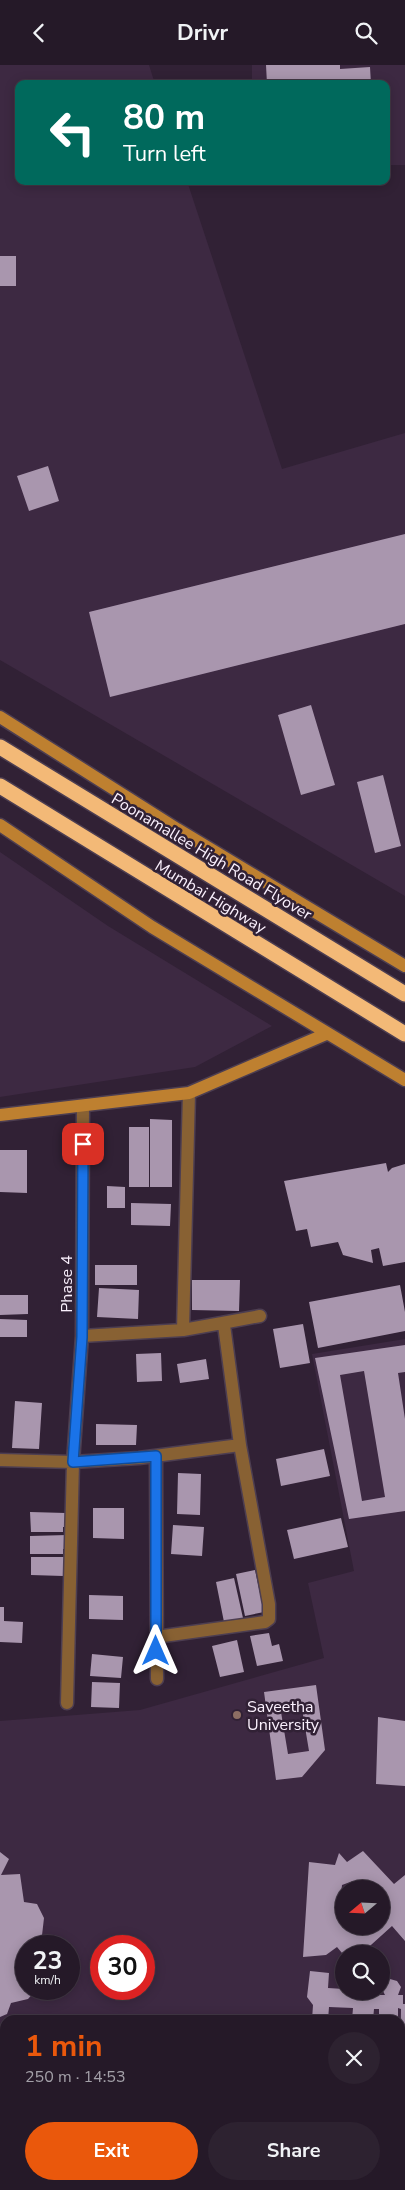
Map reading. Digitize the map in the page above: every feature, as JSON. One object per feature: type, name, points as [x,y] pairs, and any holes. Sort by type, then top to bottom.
[{"type":"highway","name":"Poonamallee High Road Flyover","points":[[0,747],[405,994]]},
{"type":"highway","name":"Mumbai Highway","points":[[0,786],[401,1031]]},
{"type":"street","points":[[0,717],[177,829],[405,966]]},
{"type":"street","points":[[0,825],[152,927],[326,1034],[405,1080]]},
{"type":"street","points":[[0,1115],[189,1093],[326,1034]]},
{"type":"street","points":[[184,1331],[189,1093]]},
{"type":"street","name":"Phase 4","points":[[67,1703],[73,1462],[82,1337],[83,1106]]},
{"type":"street","points":[[82,1337],[184,1331],[260,1316]]},
{"type":"street","points":[[156,1637],[269,1619],[269,1604],[240,1445],[222,1323]]},
{"type":"street","points":[[0,1460],[73,1462],[156,1456],[240,1445]]},
{"type":"street","points":[[156,1456],[156,1679]]},
{"type":"shaded area","points":[[0,65],[149,65],[154,80],[15,80],[15,185],[188,185],[282,469],[405,433],[405,896],[0,660]]},
{"type":"shaded area","points":[[252,65],[405,65],[405,165],[390,165],[390,80],[252,80]]},
{"type":"shaded area","points":[[0,852],[108,926],[272,1026],[195,1067],[0,1097]]},
{"type":"shaded area","name":"Saveetha University","points":[[405,1339],[405,2015],[0,2015],[0,1721],[140,1710],[324,1658],[308,1583],[354,1571],[312,1354]]},
{"type":"building","points":[[266,65],[340,65],[340,69],[370,67],[371,80],[267,80]]},
{"type":"building","points":[[0,256],[16,256],[16,286],[0,286]]},
{"type":"building","points":[[48,466],[59,501],[29,511],[17,476]]},
{"type":"building","points":[[405,534],[405,624],[110,697],[89,612]]},
{"type":"building","points":[[311,705],[335,785],[301,795],[278,715]]},
{"type":"building","points":[[383,775],[401,846],[375,853],[357,782]]},
{"type":"building","points":[[150,1119],[172,1120],[172,1187],[150,1187]]},
{"type":"building","points":[[129,1127],[149,1127],[149,1187],[129,1187]]},
{"type":"building","points":[[0,1150],[27,1150],[27,1193],[0,1192]]},
{"type":"building","points":[[386,1163],[388,1172],[392,1168],[405,1164],[405,1262],[383,1266],[379,1248],[371,1250],[373,1263],[343,1255],[338,1242],[311,1247],[307,1229],[296,1231],[284,1181]]},
{"type":"building","points":[[107,1186],[125,1187],[125,1208],[107,1208]]},
{"type":"building","points":[[131,1203],[171,1204],[170,1226],[131,1225]]},
{"type":"building","points":[[95,1265],[137,1265],[137,1285],[95,1285]]},
{"type":"building","points":[[192,1280],[240,1280],[239,1311],[192,1310]]},
{"type":"building","points":[[400,1285],[405,1312],[405,1331],[318,1348],[309,1302]]},
{"type":"building","points":[[99,1288],[139,1290],[138,1319],[97,1317]]},
{"type":"building","points":[[0,1295],[28,1295],[28,1314],[0,1315]]},
{"type":"building","points":[[0,1319],[27,1320],[27,1337],[0,1337]]},
{"type":"building","points":[[303,1324],[310,1363],[280,1368],[273,1329]]},
{"type":"building","points":[[405,1345],[405,1372],[398,1373],[405,1419],[405,1511],[349,1519],[315,1358]],"holes":[[[364,1371],[385,1497],[362,1501],[340,1375]]]},
{"type":"building","points":[[161,1353],[162,1381],[137,1382],[136,1354]]},
{"type":"building","points":[[206,1359],[209,1379],[180,1383],[177,1364]]},
{"type":"building","points":[[15,1401],[42,1403],[39,1449],[12,1448]]},
{"type":"building","points":[[96,1424],[137,1425],[136,1445],[96,1445]]},
{"type":"building","points":[[324,1449],[330,1476],[281,1486],[276,1459]]},
{"type":"building","points":[[178,1473],[201,1474],[200,1515],[177,1514]]},
{"type":"building","points":[[93,1508],[124,1508],[124,1539],[93,1538]]},
{"type":"building","points":[[30,1512],[66,1513],[66,1527],[63,1527],[63,1532],[31,1532]]},
{"type":"building","points":[[341,1518],[348,1547],[294,1559],[287,1530]]},
{"type":"building","points":[[173,1525],[204,1527],[202,1556],[171,1554]]},
{"type":"building","points":[[67,1535],[67,1549],[63,1549],[63,1554],[30,1554],[30,1536]]},
{"type":"building","points":[[31,1557],[67,1557],[67,1569],[63,1569],[63,1576],[31,1575]]},
{"type":"building","points":[[255,1570],[264,1612],[245,1616],[236,1574]]},
{"type":"building","points":[[234,1578],[243,1618],[224,1622],[216,1582]]},
{"type":"building","points":[[89,1595],[123,1596],[123,1620],[89,1619]]},
{"type":"building","points":[[0,1607],[4,1607],[4,1621],[23,1622],[22,1643],[0,1642]]},
{"type":"building","points":[[269,1633],[272,1646],[279,1644],[283,1661],[257,1666],[250,1636]]},
{"type":"building","points":[[237,1640],[244,1672],[220,1677],[212,1646]]},
{"type":"building","points":[[92,1654],[123,1657],[121,1678],[90,1676]]},
{"type":"building","points":[[92,1682],[120,1683],[119,1708],[91,1707]]},
{"type":"building","points":[[316,1685],[325,1750],[302,1777],[276,1780],[264,1692]],"holes":[[[302,1709],[309,1751],[288,1754],[281,1712]]]},
{"type":"building","points":[[378,1717],[405,1721],[405,1786],[376,1784]]},
{"type":"building","points":[[363,1851],[394,1884],[405,1875],[405,1941],[392,1926],[390,1928],[390,1880],[335,1880],[335,1935],[382,1935],[371,1945],[335,1945],[335,1948],[326,1955],[303,1957],[309,1862],[335,1865],[339,1853],[347,1862]]},
{"type":"building","points":[[0,1852],[9,1859],[1,1875],[20,1874],[24,1902],[37,1904],[44,1918],[42,1935],[15,1935],[15,2000],[24,2000],[11,2003],[7,2014],[0,2015]]},
{"type":"building","points":[[310,1971],[329,1973],[328,1988],[335,1988],[335,2000],[390,2000],[390,1979],[397,1981],[401,1987],[398,1995],[403,1995],[405,2015],[401,2015],[401,2009],[398,2008],[398,2015],[379,2015],[379,2009],[374,2009],[373,2015],[352,2015],[353,2008],[329,2007],[328,2015],[312,2015],[313,2005],[307,1997]]},
{"type":"place","name":"Saveetha University","points":[[237,1715]]},
{"type":"route","points":[[83,1144],[82,1337],[73,1462],[156,1456],[156,1651]]}]
